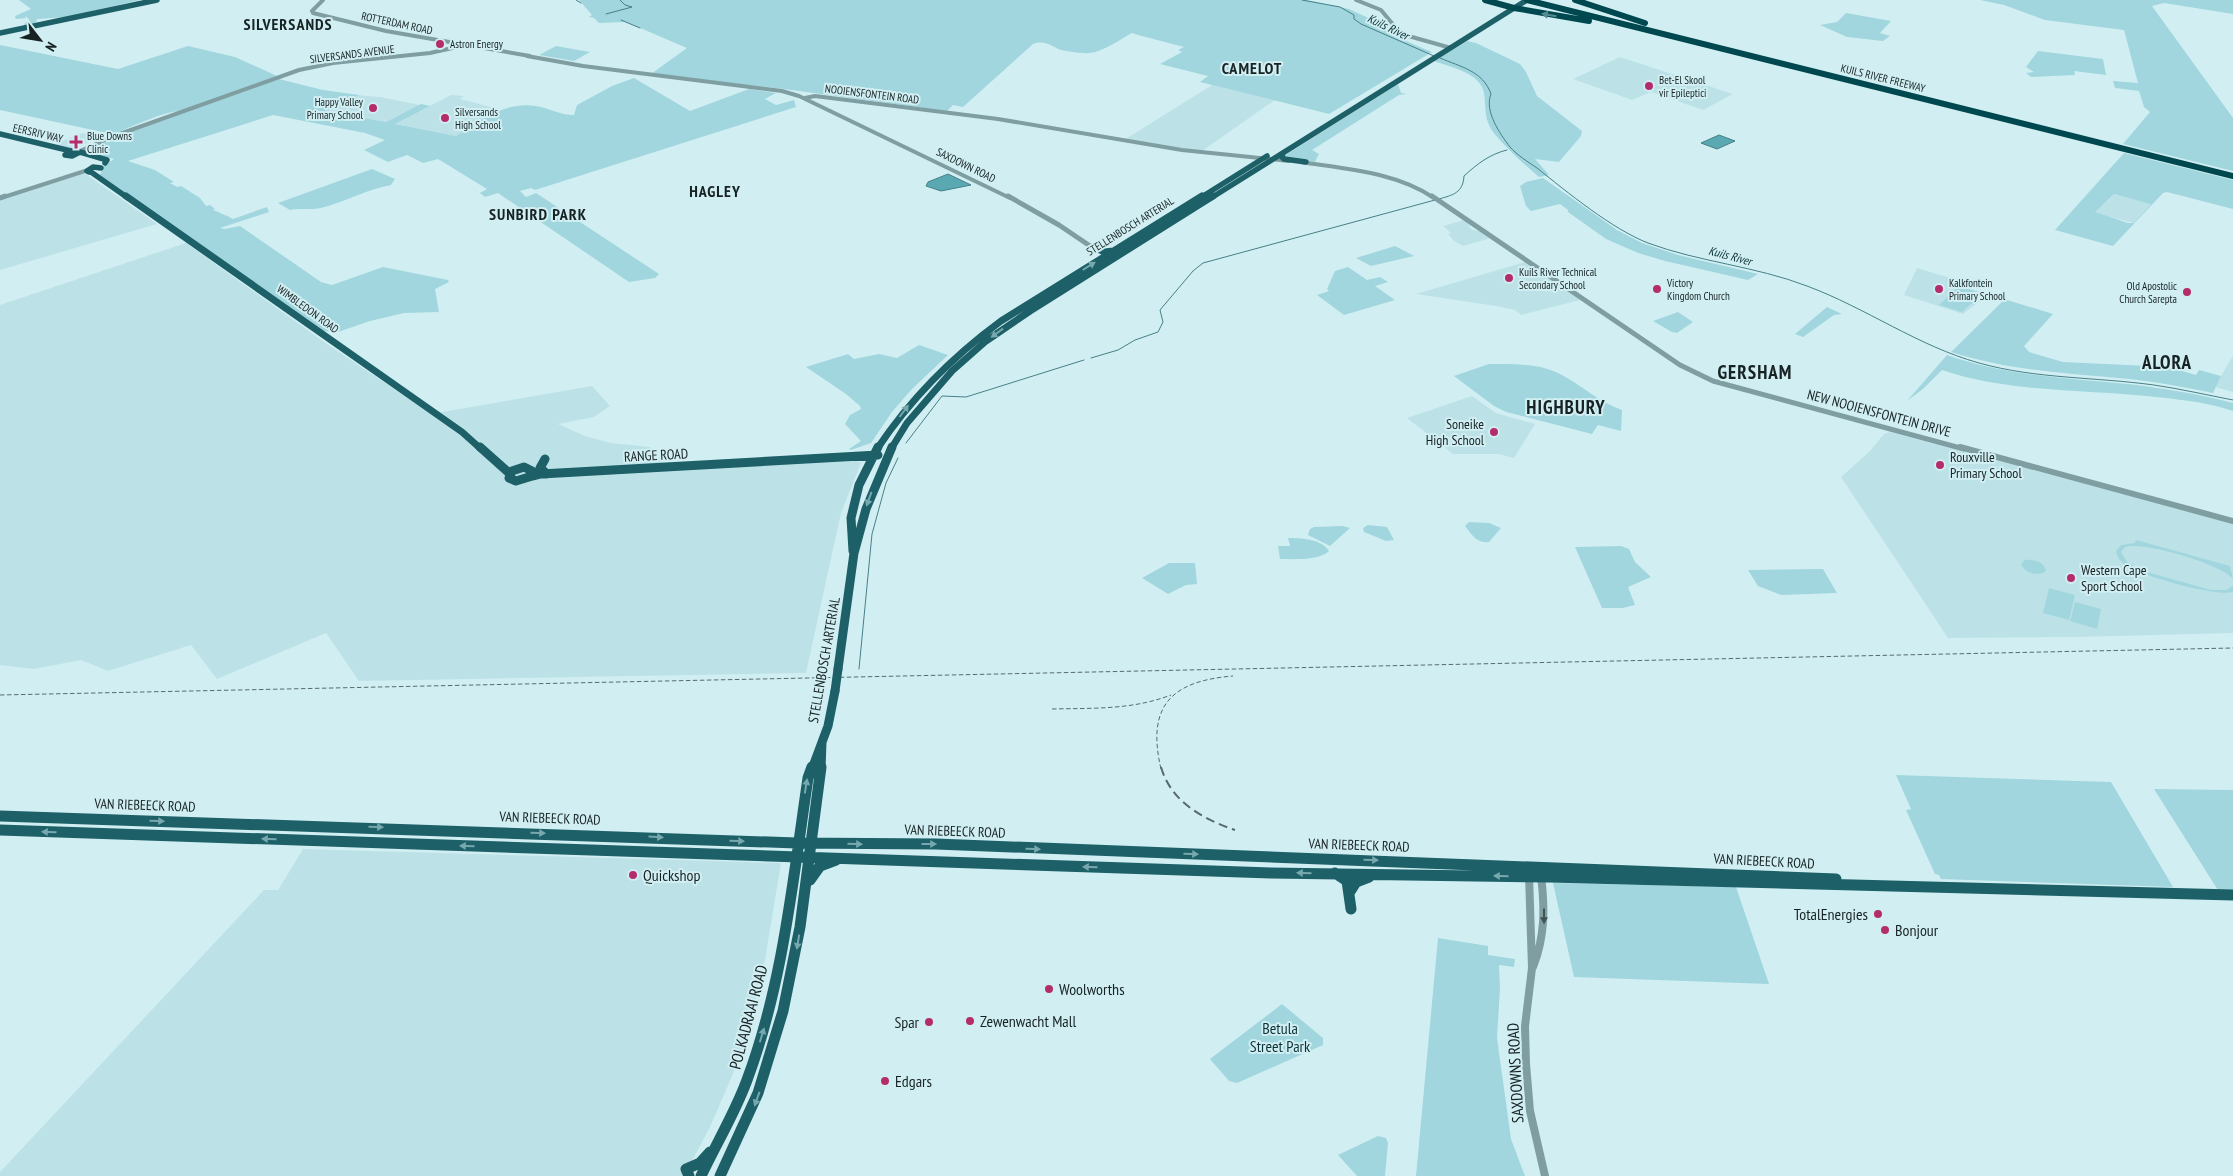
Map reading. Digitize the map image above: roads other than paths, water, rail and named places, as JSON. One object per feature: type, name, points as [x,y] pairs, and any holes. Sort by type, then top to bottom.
[{"type":"highway","points":[[1485,0],[1511,8],[1616,26],[1758,56]]},
{"type":"highway","name":"KUILS RIVER FREEWAY","points":[[1527,0],[2233,174]]},
{"type":"highway","points":[[1575,0],[1660,28],[1758,56]]},
{"type":"highway","points":[[1496,4],[1502,8],[1498,12]]},
{"type":"main road","points":[[0,33],[157,0]]},
{"type":"main road","name":"STELLENBOSCH ARTERIAL","points":[[1448,47],[1498,12],[1511,8],[1519,0]]},
{"type":"main road","name":"STELLENBOSCH ARTERIAL","points":[[854,553],[852,513],[865,474],[875,453],[913,398],[961,351],[1001,321],[1273,160],[1448,47],[1527,0]]},
{"type":"main road","name":"STELLENBOSCH ARTERIAL","points":[[796,856],[808,778],[830,718],[835,692],[854,553],[866,509],[889,452],[899,434],[917,410],[942,381],[972,353],[1017,319],[1109,258],[1113,251],[1263,158],[1429,59]]},
{"type":"main road","name":"EERSRIV WAY","points":[[0,135],[70,153],[92,156]]},
{"type":"main road","points":[[70,153],[80,152]]},
{"type":"main road","name":"EERSRIV WAY","points":[[80,152],[107,160],[95,170]]},
{"type":"main road","points":[[1283,153],[1282,157],[1284,159],[1306,162]]},
{"type":"main road","name":"WIMBLEDON ROAD","points":[[95,170],[462,432],[502,467],[513,471]]},
{"type":"main road","points":[[1092,247],[1104,252],[1113,251]]},
{"type":"main road","name":"RANGE ROAD","points":[[538,474],[889,452]]},
{"type":"main road","name":"RANGE ROAD","points":[[772,460],[848,457],[875,453]]},
{"type":"main road","points":[[848,457],[865,460],[865,474]]},
{"type":"main road","points":[[538,474],[546,459]]},
{"type":"main road","points":[[526,468],[538,474],[521,480],[509,478],[513,471],[526,468]]},
{"type":"main road","points":[[720,1176],[753,1108],[775,1046],[792,978],[822,768],[822,741]]},
{"type":"main road","name":"VAN RIEBEECK ROAD","points":[[0,816],[619,835],[797,843],[936,844],[1541,872],[1894,882],[1908,886],[2233,895]]},
{"type":"main road","name":"VAN RIEBEECK ROAD","points":[[0,830],[1335,873],[1403,874],[1529,871]]},
{"type":"main road","name":"POLKADRAAI ROAD","points":[[701,1176],[734,1110],[752,1066],[773,995],[796,856]]},
{"type":"main road","points":[[805,894],[811,875],[820,866],[832,861],[855,858]]},
{"type":"main road","points":[[1335,873],[1347,882],[1351,909]]},
{"type":"main road","points":[[1350,893],[1354,884],[1364,878],[1403,874]]},
{"type":"main road","points":[[689,1176],[686,1169],[696,1166],[709,1154],[734,1110]]},
{"type":"street","name":"ROTTERDAM ROAD","points":[[323,0],[316,10],[327,15],[386,31],[465,45]]},
{"type":"street","points":[[1356,0],[1381,10],[1403,34],[1420,41],[1448,47]]},
{"type":"street","name":"NOOIENSFONTEIN ROAD","points":[[465,45],[556,61],[782,91],[805,98],[816,96],[955,114],[1156,146],[1273,160]]},
{"type":"street","name":"SILVERSANDS AVENUE","points":[[80,152],[114,136],[289,74],[320,65],[424,54],[465,45]]},
{"type":"street","points":[[274,72],[289,74]]},
{"type":"street","name":"SAXDOWN ROAD","points":[[805,98],[1007,196],[1060,225],[1109,258]]},
{"type":"street","name":"SILVERSANDS AVENUE","points":[[70,153],[123,131],[186,110]]},
{"type":"street","name":"NEW NOOIENSFONTEIN DRIVE","points":[[1273,160],[1306,162],[1382,175],[1411,185],[1438,199],[1671,360],[1701,376],[1746,391],[2233,521]]},
{"type":"street","points":[[0,198],[79,173],[95,170]]},
{"type":"street","name":"SAXDOWNS ROAD","points":[[1529,871],[1532,968],[1526,1026],[1526,1064],[1530,1111],[1545,1176]]},
{"type":"street","name":"SAXDOWNS ROAD","points":[[1532,968],[1540,951],[1544,931],[1541,872]]},
{"type":"waterway","points":[[576,0],[581,3]]},
{"type":"waterway","points":[[606,14],[632,7],[625,5],[620,0]]},
{"type":"waterway","name":"Kuils River","points":[[1302,0],[1340,7],[1354,15],[1354,19],[1361,24],[1434,56]]},
{"type":"waterway","points":[[621,20],[640,28]]},
{"type":"waterway","name":"Kuils River","points":[[1440,58],[1463,67],[1483,80],[1491,94],[1489,101],[1494,122],[1506,142],[1516,153],[1576,199],[1634,237],[1687,255],[1787,279],[1807,286],[1935,347],[1979,363],[2044,375],[2154,385],[2233,400]]},
{"type":"waterway","points":[[1439,199],[1459,190],[1464,176],[1479,164],[1489,157],[1507,150]]},
{"type":"waterway","points":[[1091,358],[1118,350],[1135,340],[1158,332],[1163,322],[1160,310],[1193,271],[1203,263],[1435,200]]},
{"type":"waterway","points":[[906,443],[942,396],[966,397],[1084,360]]},
{"type":"waterway","points":[[859,669],[872,534],[886,483],[898,458]]},
{"type":"railway","points":[[0,695],[2233,648]]},
{"type":"railway","points":[[1161,769],[1157,747],[1157,728],[1161,713],[1168,700],[1179,691],[1194,684],[1233,676]]},
{"type":"railway","points":[[1052,709],[1127,706],[1171,695]]},
{"type":"railway","points":[[1161,767],[1172,790],[1190,808],[1211,820],[1235,830]]},
{"type":"place","name":"Astron Energy","points":[[440,44]]},
{"type":"place","name":"Bet-El Skool vir Epileptici","points":[[1649,86]]},
{"type":"place","name":"Happy Valley Primary School","points":[[373,108]]},
{"type":"place","name":"Silversands High School","points":[[445,118]]},
{"type":"place","name":"Blue Downs Clinic","points":[[76,142]]},
{"type":"place","name":"Kuils River Technical Secondary School","points":[[1509,278]]},
{"type":"place","name":"Victory Kingdom Church","points":[[1657,289]]},
{"type":"place","name":"Kalkfontein Primary School","points":[[1939,289]]},
{"type":"place","name":"Old Apostolic Church Sarepta","points":[[2187,292]]},
{"type":"place","name":"Soneike High School","points":[[1494,432]]},
{"type":"place","name":"Rouxville Primary School","points":[[1940,465]]},
{"type":"place","name":"Western Cape Sport School","points":[[2071,578]]},
{"type":"place","name":"Quickshop","points":[[633,875]]},
{"type":"place","name":"TotalEnergies","points":[[1878,914]]},
{"type":"place","name":"Bonjour","points":[[1885,930]]},
{"type":"place","name":"Woolworths","points":[[1049,989]]},
{"type":"place","name":"Zewenwacht Mall","points":[[970,1021]]},
{"type":"place","name":"Spar","points":[[929,1022]]},
{"type":"place","name":"Edgars","points":[[885,1081]]},
{"type":"district","name":"SILVERSANDS","points":[[288,24]]},
{"type":"district","name":"CAMELOT","points":[[1252,68]]},
{"type":"district","name":"HAGLEY","points":[[715,191]]},
{"type":"district","name":"SUNBIRD PARK","points":[[538,214]]},
{"type":"district","name":"ALORA","points":[[2167,362]]},
{"type":"district","name":"GERSHAM","points":[[1755,372]]},
{"type":"district","name":"HIGHBURY","points":[[1566,407]]},
{"type":"park label","name":"Betula Street Park","points":[[1280,1037]]}]
